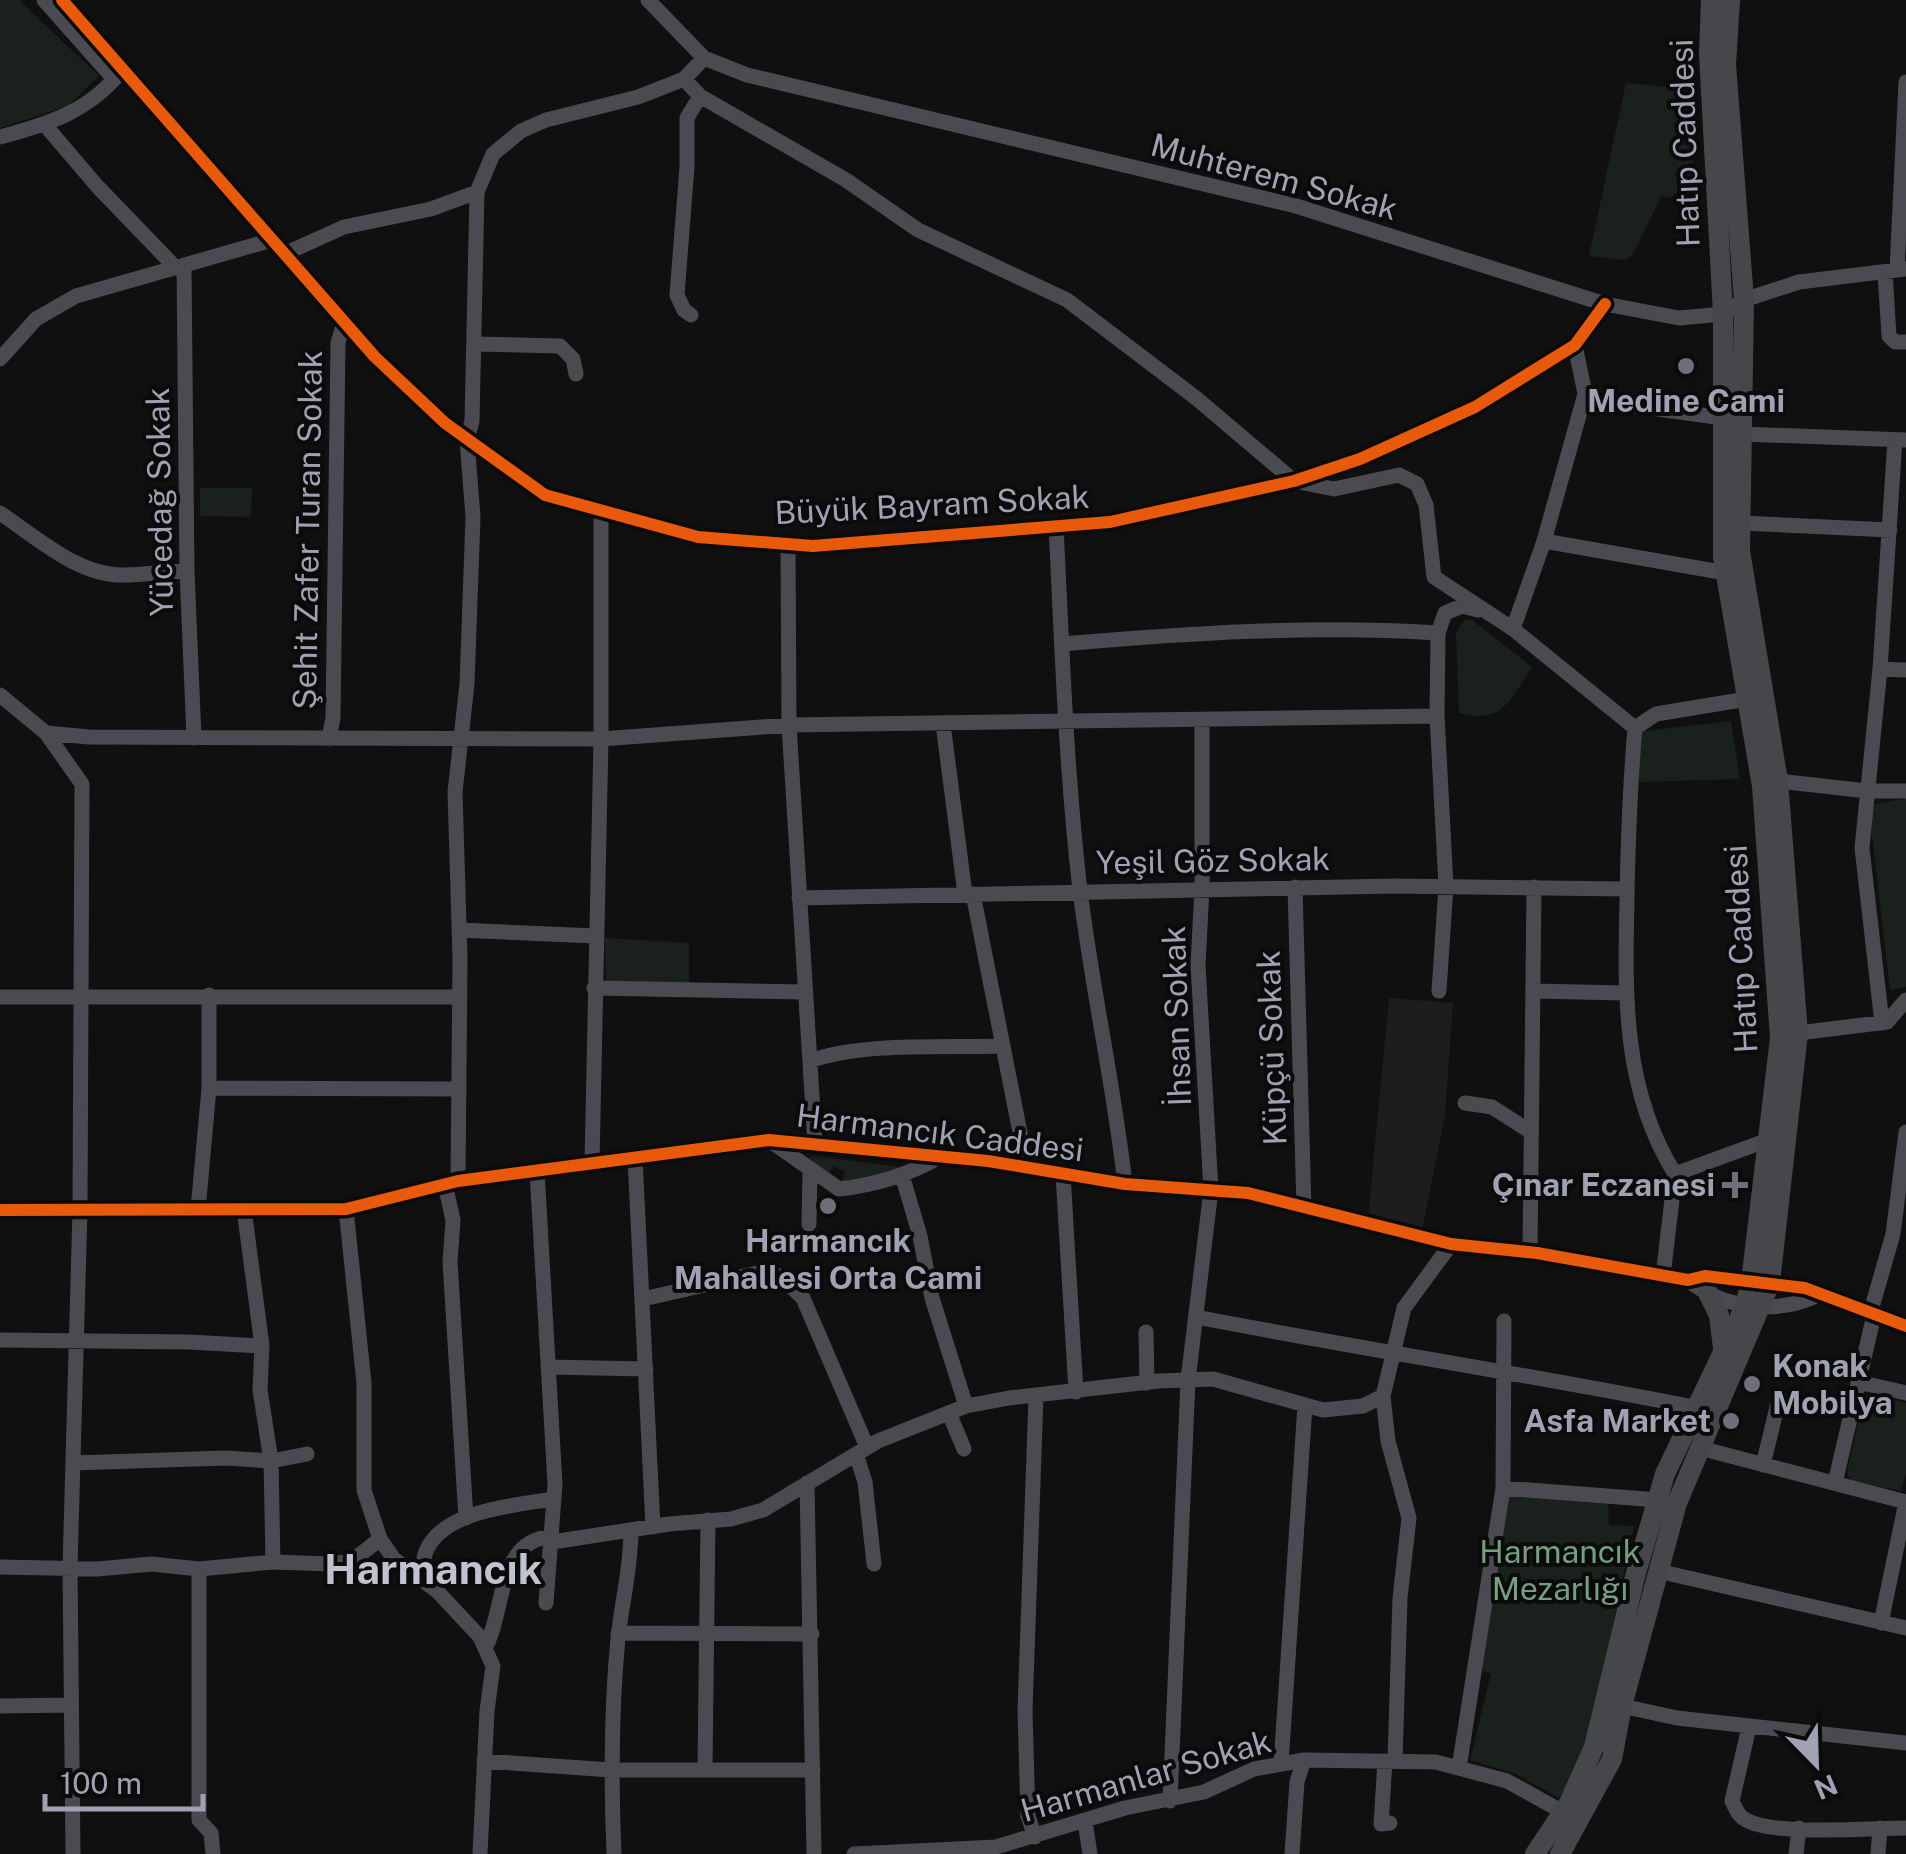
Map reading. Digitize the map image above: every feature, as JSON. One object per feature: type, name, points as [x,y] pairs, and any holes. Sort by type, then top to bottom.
[{"type":"main road","name":"Hatıp Caddesi","points":[[1712,0],[1709,54],[1723,314],[1726,573],[1762,786],[1780,1038],[1768,1140],[1760,1282]]},
{"type":"main road","name":"Hatıp Caddesi","points":[[1560,1854],[1612,1759],[1622,1706],[1676,1503],[1760,1282],[1798,1033],[1778,781],[1740,550],[1744,300],[1726,64],[1730,0]]},
{"type":"main road","points":[[1708,1293],[1721,1325],[1723,1356]]},
{"type":"main road","name":"Hatıp Caddesi","points":[[1534,1854],[1563,1812],[1594,1747],[1636,1573],[1666,1474],[1723,1356],[1752,1307]]},
{"type":"street","points":[[0,137],[45,125],[79,110],[118,74],[44,0]]},
{"type":"street","name":"Büyük Bayram Sokak","points":[[62,0],[118,74],[375,358],[468,440],[545,495],[698,537],[813,546],[1110,522],[1294,481],[1360,458],[1475,406],[1575,345],[1606,304]]},
{"type":"street","name":"Muhterem Sokak","points":[[648,0],[704,58],[747,75],[1296,206],[1606,304],[1680,318],[1723,314]]},
{"type":"street","points":[[466,1518],[450,1262],[460,997],[455,792],[467,684],[472,536],[468,440],[472,421],[477,192],[493,154],[520,131],[546,120],[638,97],[684,79],[704,58]]},
{"type":"street","points":[[684,79],[700,96],[846,180],[918,230],[1068,300],[1180,385],[1294,481],[1334,489],[1399,475],[1416,484],[1426,505],[1434,577],[1513,629],[1635,728]]},
{"type":"street","points":[[1906,82],[1889,336],[1895,342],[1906,342]]},
{"type":"street","points":[[691,315],[684,310],[678,294],[687,118],[700,96]]},
{"type":"street","points":[[45,125],[97,186],[180,266]]},
{"type":"street","points":[[284,254],[344,227],[431,209],[477,192]]},
{"type":"street","points":[[3,349],[36,319],[76,296],[272,240]]},
{"type":"street","name":"Yücedağ Sokak","points":[[180,266],[194,738]]},
{"type":"street","points":[[1723,314],[1744,300],[1798,282],[1896,270]]},
{"type":"street","name":"Şehit Zafer Turan Sokak","points":[[329,739],[333,718],[338,343],[344,322]]},
{"type":"street","points":[[474,344],[560,346],[572,360],[576,374]]},
{"type":"street","points":[[1513,629],[1544,542],[1585,394],[1575,345]]},
{"type":"street","points":[[1585,394],[1622,404],[1723,418]]},
{"type":"street","points":[[1742,434],[1900,440],[1862,848],[1882,1023]]},
{"type":"street","points":[[592,1163],[601,739],[601,512]]},
{"type":"street","points":[[0,513],[66,558],[94,570],[122,576],[187,570]]},
{"type":"street","points":[[1741,523],[1890,530]]},
{"type":"street","points":[[1056,526],[1080,890],[1118,1118],[1124,1184]]},
{"type":"street","points":[[1544,542],[1726,573]]},
{"type":"street","points":[[788,544],[788,725],[814,1144]]},
{"type":"street","points":[[1439,991],[1446,886],[1438,633],[1445,614],[1462,606],[1487,612]]},
{"type":"street","points":[[1062,644],[1223,630],[1316,628],[1438,633]]},
{"type":"street","points":[[1880,669],[1906,670]]},
{"type":"street","points":[[0,695],[46,733],[82,784],[80,1210],[70,1567],[73,1854]]},
{"type":"street","points":[[1635,728],[1656,714],[1747,699]]},
{"type":"street","points":[[46,733],[89,737],[601,739],[788,725],[1438,716]]},
{"type":"street","name":"İhsan Sokak","points":[[1170,1801],[1188,1380],[1211,1190],[1198,964],[1202,720]]},
{"type":"street","points":[[943,724],[969,894],[1023,1135],[1026,1168]]},
{"type":"street","points":[[1635,728],[1624,993],[1631,1062],[1651,1126],[1675,1174],[1663,1276]]},
{"type":"street","points":[[1778,781],[1868,791],[1906,790]]},
{"type":"street","name":"Küpçü Sokak","points":[[1295,887],[1304,1208]]},
{"type":"street","name":"Yeşil Göz Sokak","points":[[800,898],[1202,888],[1627,888]]},
{"type":"street","points":[[1530,1252],[1534,888]]},
{"type":"street","points":[[459,930],[595,936]]},
{"type":"street","points":[[594,988],[805,992]]},
{"type":"street","points":[[1532,991],[1624,993]]},
{"type":"street","points":[[198,1210],[210,1088],[208,996]]},
{"type":"street","points":[[0,998],[460,997]]},
{"type":"street","points":[[1798,1033],[1887,1022],[1906,1000]]},
{"type":"street","points":[[810,1061],[829,1054],[864,1051],[1002,1046]]},
{"type":"street","points":[[210,1088],[459,1089]]},
{"type":"street","points":[[1465,1103],[1492,1106],[1531,1132]]},
{"type":"street","points":[[1835,1483],[1872,1314],[1900,1235],[1906,1132]]},
{"type":"street","points":[[769,1140],[839,1189],[869,1186],[941,1156]]},
{"type":"street","name":"Harmancık Caddesi","points":[[0,1210],[346,1209],[452,1183],[769,1140],[941,1156],[1124,1184],[1248,1193],[1451,1244],[1530,1252],[1688,1280],[1705,1276],[1806,1288],[1818,1295]]},
{"type":"street","points":[[1675,1174],[1768,1140]]},
{"type":"street","points":[[634,1158],[653,1527]]},
{"type":"street","points":[[809,1224],[810,1170]]},
{"type":"street","points":[[536,1171],[554,1499],[546,1603]]},
{"type":"street","points":[[1063,1174],[1076,1392]]},
{"type":"street","points":[[902,1175],[920,1236],[932,1298],[966,1406]]},
{"type":"street","points":[[346,1209],[364,1382],[364,1490],[380,1539],[394,1559],[437,1591],[480,1637],[493,1666],[480,1854]]},
{"type":"street","points":[[244,1210],[262,1346],[260,1390],[271,1461],[273,1562]]},
{"type":"street","points":[[1390,1824],[1380,1824],[1390,1761],[1400,1598],[1410,1518],[1388,1441],[1382,1396],[1404,1308],[1451,1244]]},
{"type":"street","points":[[643,1299],[767,1271],[780,1277],[802,1298],[814,1320],[862,1451],[874,1564]]},
{"type":"street","points":[[1688,1280],[1708,1293],[1752,1307],[1805,1302],[1818,1295],[1906,1326]]},
{"type":"street","points":[[1196,1316],[1698,1408]]},
{"type":"street","points":[[1459,1768],[1503,1488],[1504,1321]]},
{"type":"street","points":[[1146,1332],[1147,1383]]},
{"type":"street","points":[[0,1340],[262,1346]]},
{"type":"street","points":[[548,1367],[646,1368]]},
{"type":"street","points":[[485,1648],[510,1564],[540,1538],[552,1540],[731,1519],[763,1510],[862,1451],[966,1406],[1147,1383],[1213,1379],[1323,1410],[1363,1406],[1382,1396]]},
{"type":"street","points":[[1858,1382],[1906,1393]]},
{"type":"street","points":[[1035,1837],[1028,1816],[1025,1711],[1036,1396]]},
{"type":"street","points":[[1764,1464],[1779,1399]]},
{"type":"street","points":[[1280,1764],[1305,1405]]},
{"type":"street","points":[[949,1413],[964,1448]]},
{"type":"street","points":[[1700,1448],[1906,1502],[1882,1623]]},
{"type":"street","points":[[73,1463],[226,1458],[271,1461],[307,1454]]},
{"type":"street","points":[[807,1483],[814,1854]]},
{"type":"street","points":[[1503,1488],[1658,1500]]},
{"type":"street","points":[[420,1578],[426,1550],[449,1527],[480,1511],[554,1499]]},
{"type":"street","points":[[705,1768],[708,1520]]},
{"type":"street","points":[[614,1854],[610,1770],[618,1633],[631,1564],[631,1531]]},
{"type":"street","points":[[0,1567],[98,1569],[151,1564],[199,1569],[273,1562],[352,1561],[380,1539]]},
{"type":"street","points":[[199,1569],[199,1820],[210,1832],[213,1854]]},
{"type":"street","points":[[1658,1571],[1906,1628]]},
{"type":"street","points":[[618,1633],[812,1634]]},
{"type":"street","points":[[0,1706],[72,1705]]},
{"type":"street","points":[[1622,1706],[1677,1718],[1906,1744]]},
{"type":"street","points":[[1749,1726],[1732,1802],[1740,1816],[1750,1823],[1799,1828],[1906,1828]]},
{"type":"street","points":[[1292,1854],[1296,1782],[1304,1760]]},
{"type":"street","name":"Harmanlar Sokak","points":[[854,1854],[996,1847],[1125,1808],[1204,1792],[1254,1769],[1304,1760],[1436,1762],[1507,1781],[1563,1812]]},
{"type":"street","points":[[484,1761],[610,1770],[813,1770]]},
{"type":"street","points":[[1085,1822],[1090,1854]]},
{"type":"street","points":[[1796,1854],[1799,1828]]},
{"type":"street","points":[[1878,1854],[1880,1828]]},
{"type":"shaded area","points":[[1389,998],[1453,1003],[1445,1115],[1422,1231],[1368,1218]]},
{"type":"green space","points":[[0,0],[19,0],[99,76],[68,106],[0,128]]},
{"type":"green space","points":[[1626,83],[1690,89],[1693,189],[1682,187],[1670,198],[1661,196],[1634,253],[1626,260],[1589,256]]},
{"type":"green space","points":[[200,488],[252,488],[251,517],[200,516]]},
{"type":"green space","points":[[1465,619],[1472,620],[1532,667],[1511,699],[1486,715],[1459,713],[1456,632]]},
{"type":"green space","points":[[1731,721],[1740,779],[1639,782],[1639,735],[1645,731]]},
{"type":"green space","points":[[1906,798],[1906,987],[1890,990],[1870,818],[1875,804]]},
{"type":"green space","points":[[605,938],[689,943],[689,986],[606,985]]},
{"type":"green space","points":[[809,1158],[907,1168],[856,1184],[841,1183],[845,1172],[834,1166],[828,1175]]},
{"type":"green space","points":[[1871,1393],[1906,1403],[1906,1473],[1901,1491],[1851,1481],[1847,1473],[1864,1396]]},
{"type":"green space","name":"Harmancık Mezarlığı","points":[[1509,1494],[1608,1501],[1609,1525],[1634,1526],[1586,1751],[1570,1791],[1559,1798],[1516,1774],[1470,1760],[1491,1674],[1481,1670]]},
{"type":"cycle path","points":[[62,0],[375,357],[445,423],[545,495],[698,537],[813,546],[1110,522],[1294,481],[1360,459],[1475,407],[1575,345],[1605,304]]},
{"type":"cycle path","points":[[0,1210],[346,1209],[458,1181],[769,1140],[988,1161],[1125,1184],[1248,1193],[1451,1244],[1537,1253],[1688,1280],[1705,1276],[1805,1288],[1906,1326]]},
{"type":"place","name":"Medine Cami","points":[[1686,366]]},
{"type":"place","name":"Çınar Eczanesi","points":[[1735,1185]]},
{"type":"place","name":"Harmancık Mahallesi Orta Cami","points":[[828,1206]]},
{"type":"place","name":"Konak Mobilya","points":[[1752,1384]]},
{"type":"place","name":"Asfa Market","points":[[1731,1421]]},
{"type":"district","name":"Harmancık","points":[[433,1569]]}]
